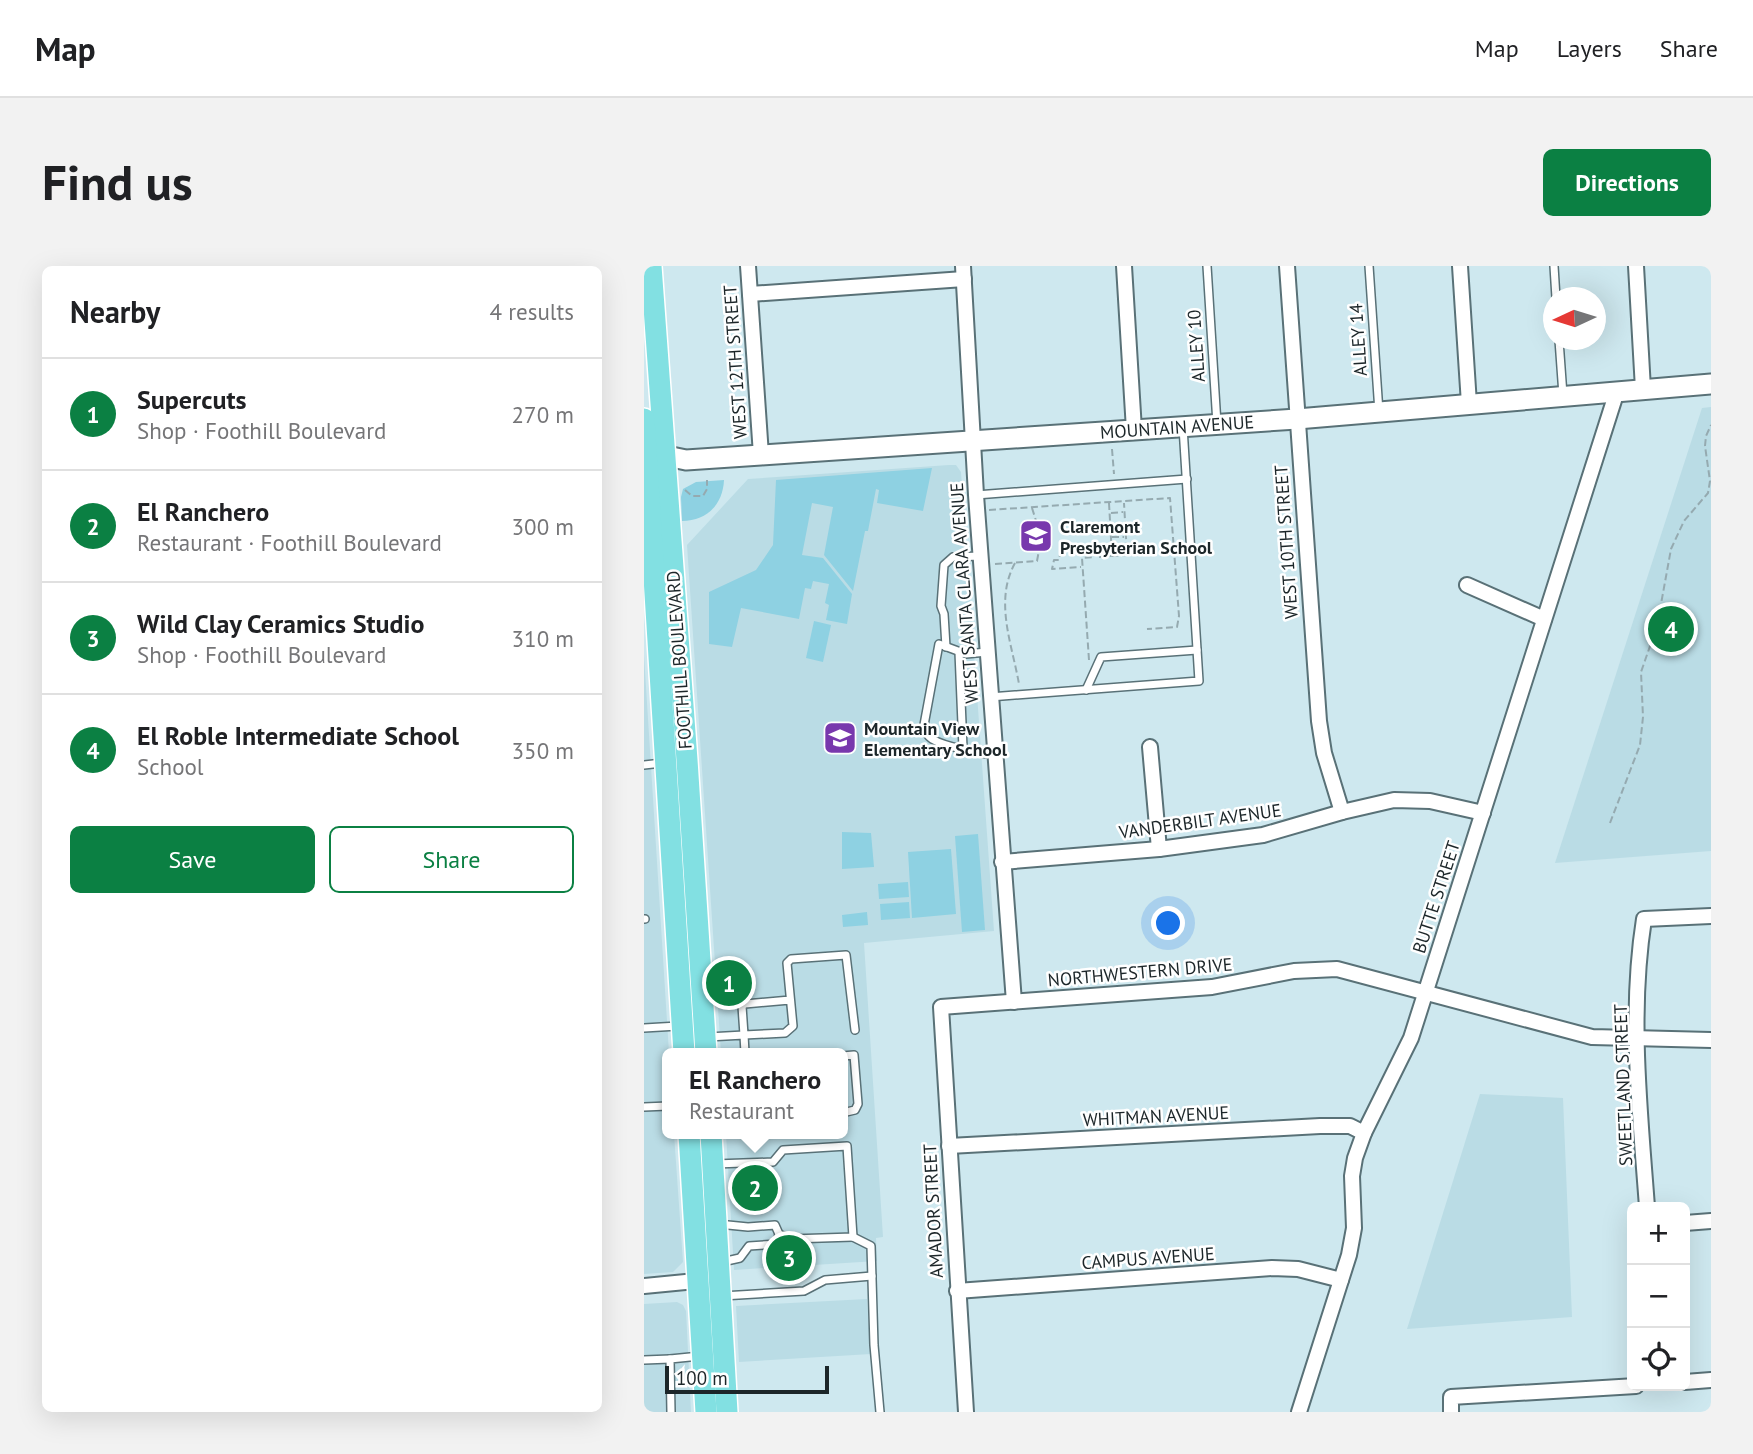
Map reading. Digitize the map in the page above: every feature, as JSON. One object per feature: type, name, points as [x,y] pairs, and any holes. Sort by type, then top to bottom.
[{"type":"main road","name":"FOOTHILL BOULEVARD","points":[[651,266],[648,566],[654,686],[666,762],[683,1039]]},
{"type":"main road","name":"MOUNTAIN AVENUE","points":[[651,453],[685,460],[1297,419],[1711,384]]},
{"type":"main road","name":"FOOTHILL BOULEVARD","points":[[644,419],[651,453],[687,760],[705,1046]]},
{"type":"main road","points":[[689,1139],[706,1412]]},
{"type":"main road","points":[[711,1139],[727,1412]]},
{"type":"street","name":"WEST 12TH STREET","points":[[748,266],[761,455]]},
{"type":"street","points":[[1124,266],[1134,430]]},
{"type":"street","name":"WEST 10TH STREET","points":[[1287,266],[1319,721],[1324,753],[1342,811]]},
{"type":"street","points":[[1460,266],[1469,404]]},
{"type":"street","points":[[1636,266],[1643,389]]},
{"type":"street","points":[[750,294],[963,272]]},
{"type":"street","name":"WEST SANTA CLARA AVENUE","points":[[963,272],[976,495],[985,560],[990,697],[1014,1002]]},
{"type":"street","name":"BUTTE STREET","points":[[1299,1412],[1341,1280],[1354,1228],[1354,1167],[1364,1133],[1402,1060],[1426,992],[1617,391]]},
{"type":"street","points":[[1467,585],[1544,619]]},
{"type":"street","points":[[1150,747],[1159,849]]},
{"type":"street","name":"VANDERBILT AVENUE","points":[[1002,862],[1159,849],[1263,835],[1342,811],[1394,800],[1430,802],[1483,813]]},
{"type":"street","name":"SWEETLAND STREET","points":[[1647,1202],[1637,1039],[1644,919],[1711,916]]},
{"type":"street","name":"NORTHWESTERN DRIVE","points":[[942,1007],[1212,987],[1315,969],[1347,971],[1592,1037],[1711,1040]]},
{"type":"street","name":"AMADOR STREET","points":[[942,1007],[966,1412]]},
{"type":"street","name":"WHITMAN AVENUE","points":[[949,1146],[1320,1126],[1350,1126],[1364,1133]]},
{"type":"street","points":[[1690,1223],[1711,1221]]},
{"type":"street","name":"CAMPUS AVENUE","points":[[957,1291],[1272,1268],[1298,1269],[1341,1280]]},
{"type":"street","points":[[644,1286],[698,1272],[721,1280]]},
{"type":"street","points":[[1690,1382],[1711,1380]]},
{"type":"street","points":[[1451,1412],[1451,1396],[1627,1386]]},
{"type":"lane","name":"ALLEY 10","points":[[1207,266],[1217,424]]},
{"type":"lane","name":"ALLEY 14","points":[[1369,266],[1379,412]]},
{"type":"lane","points":[[1554,266],[1555,287]]},
{"type":"lane","points":[[1560,350],[1563,396]]},
{"type":"lane","points":[[990,697],[1199,681],[1183,427]]},
{"type":"lane","points":[[976,495],[1186,479]]},
{"type":"lane","points":[[946,647],[941,606],[944,565],[953,557],[985,560]]},
{"type":"lane","points":[[987,652],[966,654],[939,645],[924,724],[931,739],[995,755]]},
{"type":"lane","points":[[1086,690],[1101,657],[1197,650]]},
{"type":"lane","points":[[959,652],[962,748]]},
{"type":"lane","points":[[644,765],[687,760]]},
{"type":"lane","points":[[644,1028],[705,1046],[744,1035],[791,1030],[793,1026],[788,963],[791,959],[846,955],[855,1030]]},
{"type":"lane","points":[[745,1048],[742,1006],[790,1000]]},
{"type":"lane","points":[[848,1056],[854,1055],[858,1104],[855,1110],[848,1112]]},
{"type":"lane","points":[[644,1107],[662,1106]]},
{"type":"lane","points":[[713,1164],[773,1162],[783,1150],[848,1146],[853,1237]]},
{"type":"lane","points":[[717,1224],[748,1227],[775,1225],[779,1234],[777,1244],[748,1246],[721,1280]]},
{"type":"lane","points":[[779,1234],[791,1239],[853,1237],[872,1246],[880,1412]]},
{"type":"lane","points":[[721,1280],[804,1291],[825,1280],[872,1276]]},
{"type":"lane","points":[[644,1360],[703,1356]]},
{"type":"lane","points":[[670,1359],[671,1412]]},
{"type":"path","points":[[1711,425],[1705,446],[1711,490]]},
{"type":"path","points":[[682,489],[690,492],[688,495],[703,496],[707,489],[707,480]]},
{"type":"path","points":[[1610,823],[1640,745],[1643,717],[1640,672],[1657,626],[1671,549],[1684,521],[1708,492],[1710,481]]},
{"type":"path","points":[[986,510],[1170,498],[1179,616],[1177,627],[1147,629]]},
{"type":"path","points":[[1124,502],[1127,555]]},
{"type":"path","points":[[1109,503],[1112,556]]},
{"type":"path","points":[[1032,508],[1038,527]]},
{"type":"path","points":[[1110,513],[1124,512]]},
{"type":"path","points":[[1104,532],[1111,532]]},
{"type":"path","points":[[1111,537],[1126,537]]},
{"type":"path","points":[[985,560],[1015,563],[1037,561],[1040,545]]},
{"type":"path","points":[[1060,550],[1059,560],[1054,560],[1052,569],[1082,567]]},
{"type":"path","points":[[1099,557],[1174,552]]},
{"type":"path","points":[[1089,664],[1082,558],[1094,557]]},
{"type":"path","points":[[1015,563],[1007,576],[1004,593],[1006,623],[1020,695]]},
{"type":"shaded area","points":[[1711,407],[1711,851],[1555,863],[1702,408]]},
{"type":"shaded area","name":"Mountain View Elementary School","points":[[956,465],[961,472],[994,931],[864,943],[883,1237],[876,1238],[877,1261],[734,1270],[726,1139],[848,1139],[848,1048],[721,1048],[687,545],[748,479]]},
{"type":"shaded area","points":[[932,468],[923,511],[877,503],[879,490],[876,489],[853,591],[824,555],[833,507],[812,503],[802,555],[823,558],[852,594],[847,624],[826,620],[829,605],[825,603],[829,584],[813,581],[811,589],[805,588],[799,619],[741,608],[732,647],[709,644],[709,592],[756,570],[773,545],[776,480]]},
{"type":"shaded area","points":[[724,480],[721,497],[712,510],[699,518],[682,521],[683,489],[696,482]]},
{"type":"shaded area","points":[[814,621],[831,625],[823,662],[806,658]]},
{"type":"shaded area","points":[[644,655],[669,1048],[662,1048],[662,1139],[674,1139],[683,1262],[673,1272],[644,1274]]},
{"type":"shaded area","points":[[842,832],[871,833],[874,867],[842,869]]},
{"type":"shaded area","points":[[978,834],[985,930],[962,932],[955,836]]},
{"type":"shaded area","points":[[951,849],[956,914],[912,918],[908,852]]},
{"type":"shaded area","points":[[908,882],[909,897],[879,899],[878,884]]},
{"type":"shaded area","points":[[909,902],[910,918],[881,920],[880,904]]},
{"type":"shaded area","points":[[867,912],[868,925],[843,927],[842,915]]},
{"type":"shaded area","points":[[1480,1094],[1563,1098],[1572,1317],[1407,1329]]},
{"type":"shaded area","points":[[867,1299],[871,1354],[739,1362],[736,1306]]},
{"type":"shaded area","points":[[677,1302],[683,1305],[686,1311],[691,1412],[644,1412],[644,1304]]},
{"type":"place","name":"Claremont Presbyterian School","points":[[1036,536]]},
{"type":"place","name":"El Roble Intermediate School","points":[[1671,629]]},
{"type":"place","name":"Mountain View Elementary School","points":[[840,738]]},
{"type":"place","name":"Supercuts","points":[[729,983]]},
{"type":"place","name":"El Ranchero","points":[[755,1188]]},
{"type":"place","name":"Wild Clay Ceramics Studio","points":[[789,1258]]}]
